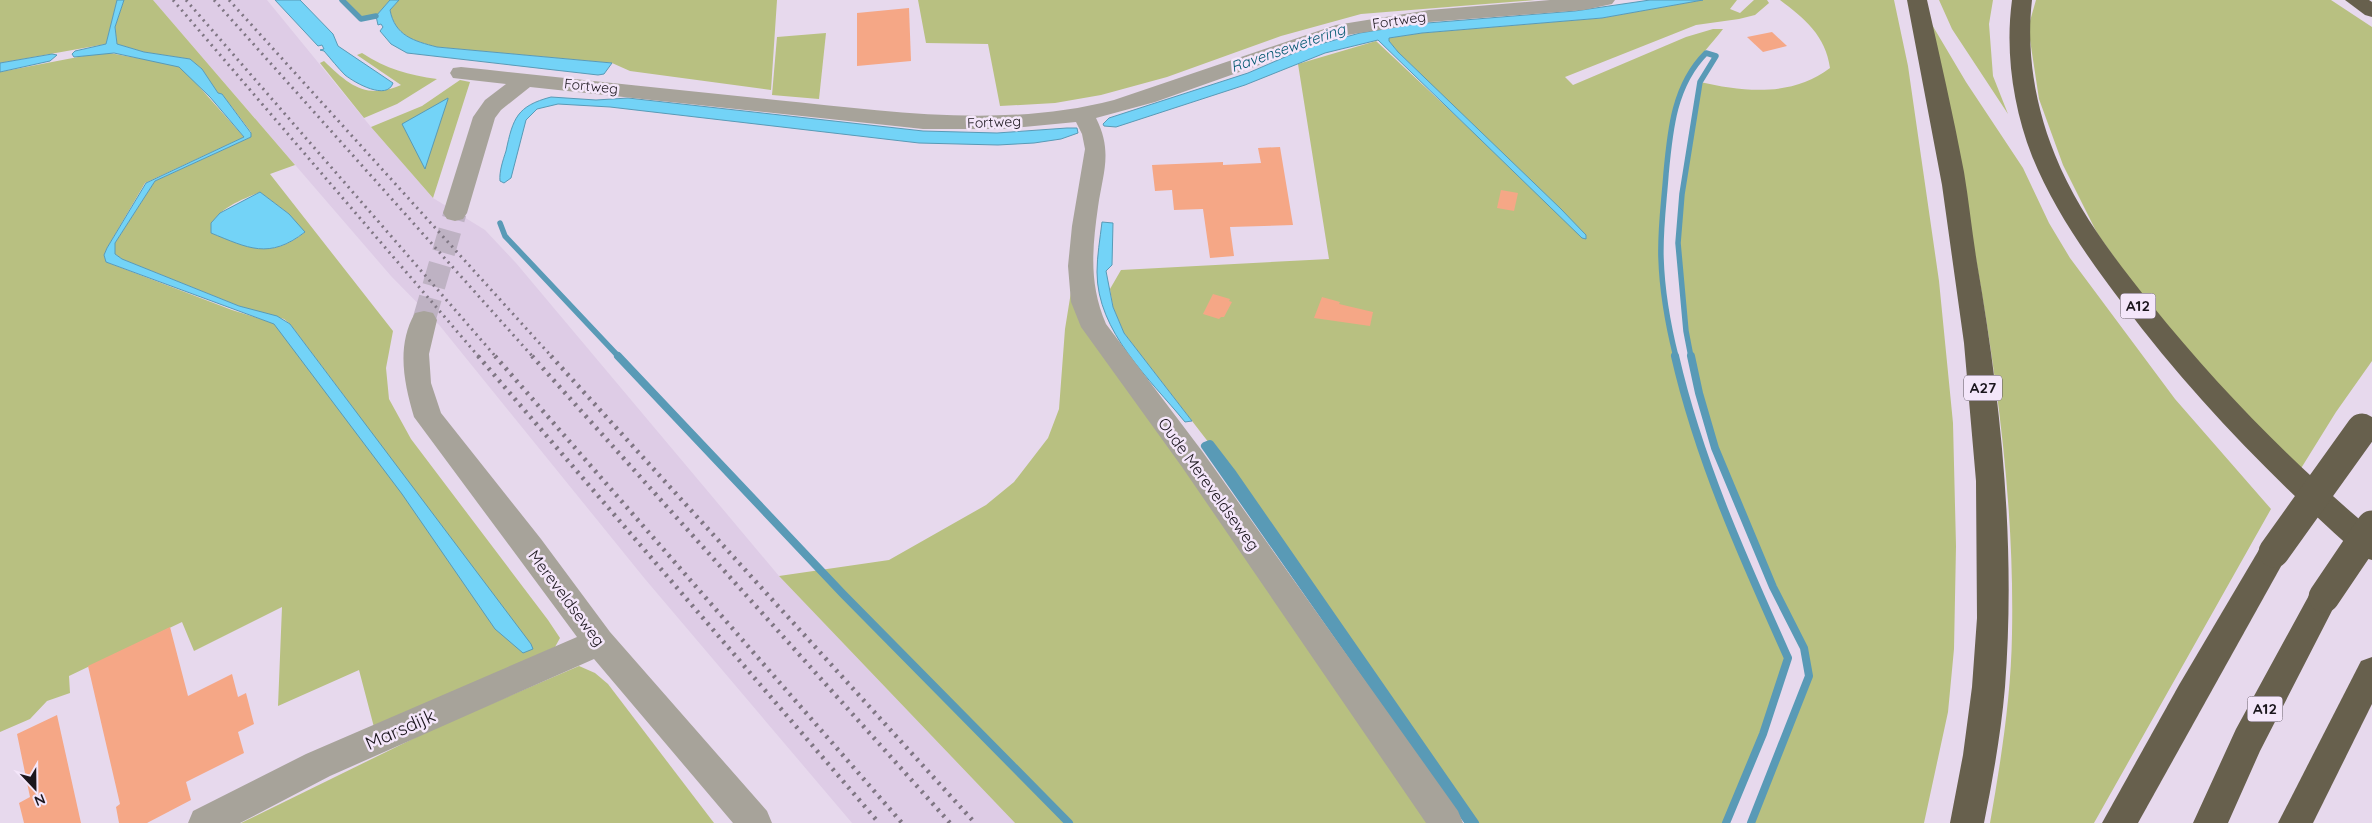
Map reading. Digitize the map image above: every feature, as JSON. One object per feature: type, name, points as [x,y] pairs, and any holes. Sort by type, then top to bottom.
[{"type":"highway","name":"A27","points":[[1917,0],[1952,171],[1976,331],[1982,375],[1994,520],[1992,660],[1977,781],[1967,823]]},
{"type":"highway","name":"A12","points":[[2022,0],[2018,29],[2024,84],[2037,133],[2051,172],[2102,258],[2161,335],[2212,395],[2334,516],[2372,548]]},
{"type":"highway","points":[[2355,0],[2372,11]]},
{"type":"highway","points":[[2119,823],[2190,695],[2274,552],[2367,422]]},
{"type":"highway","name":"A12","points":[[2210,823],[2248,740],[2324,597],[2372,526]]},
{"type":"highway","points":[[2295,823],[2372,671]]},
{"type":"street","name":"Fortweg","points":[[461,73],[923,122],[1015,121],[1083,114],[1162,92],[1336,31],[1406,18],[1605,0]]},
{"type":"street","points":[[455,213],[484,118],[493,105],[527,79]]},
{"type":"street","name":"Oude Mereveldseweg","points":[[1083,114],[1093,134],[1096,149],[1081,250],[1080,277],[1084,302],[1094,327],[1192,459],[1446,823]]},
{"type":"street","name":"Mereveldseweg","points":[[424,320],[416,354],[418,383],[428,417],[530,548],[599,642],[755,823]]},
{"type":"street","name":"Marsdijk","points":[[205,823],[318,765],[599,642]]},
{"type":"shaded area","points":[[153,0],[267,0],[371,127],[433,198],[485,230],[516,263],[779,576],[1015,823],[852,823],[645,579],[440,326],[391,276]]},
{"type":"green space","points":[[0,0],[117,0],[106,44],[0,63]]},
{"type":"green space","points":[[124,0],[153,0],[295,165],[270,174],[393,331],[386,368],[389,399],[411,439],[548,620],[560,638],[555,647],[375,731],[359,670],[278,706],[282,607],[194,651],[182,622],[69,676],[70,693],[47,701],[30,719],[0,732],[0,72],[104,52],[170,64],[179,67],[187,73],[244,137],[145,183],[107,248],[104,255],[106,262],[232,310],[273,323],[354,409],[290,324],[284,319],[239,306],[122,259],[115,254],[115,243],[155,181],[251,137],[251,132],[222,94],[218,93],[202,69],[190,59],[144,52],[117,44],[115,27]],"holes":[[[260,192],[289,214],[304,233],[291,241],[269,249],[236,243],[211,233],[215,218],[221,212],[236,202]]]},
{"type":"green space","points":[[342,0],[390,0],[376,16],[361,19]]},
{"type":"green space","points":[[399,0],[777,0],[771,90],[630,71],[612,63],[437,47],[413,40],[396,26],[390,10]]},
{"type":"green space","points":[[918,0],[1535,0],[1361,14],[1281,36],[1167,77],[1101,95],[1055,103],[1000,106],[988,44],[926,43]]},
{"type":"green space","points":[[1703,0],[1737,0],[1730,9],[1740,13],[1754,0],[1767,0],[1769,3],[1755,15],[1696,25],[1565,77],[1573,85],[1686,37],[1713,29],[1723,29],[1688,74],[1675,112],[1665,181],[1661,270],[1663,294],[1675,357],[1688,406],[1712,480],[1756,587],[1788,658],[1763,734],[1726,823],[1475,823],[1233,474],[1124,333],[1113,307],[1110,289],[1121,270],[1329,259],[1298,64],[1376,41],[1470,129],[1475,127],[1398,52],[1389,41],[1389,38],[1422,33],[1602,18]]},
{"type":"green space","points":[[1780,0],[1894,0],[1908,66],[1939,281],[1953,423],[1956,546],[1954,649],[1948,712],[1924,823],[1751,823],[1809,676],[1804,648],[1773,587],[1715,448],[1699,393],[1686,331],[1678,243],[1685,170],[1700,82],[1750,90],[1767,90],[1800,84],[1830,68],[1828,57],[1819,37],[1805,21]]},
{"type":"green space","points":[[1939,0],[1993,0],[1989,24],[1993,76],[2008,114],[1952,29]]},
{"type":"green space","points":[[2036,0],[2331,0],[2372,27],[2372,361],[2336,412],[2300,470],[2165,329],[2097,233],[2063,165],[2039,99],[2030,40],[2030,21]]},
{"type":"green space","points":[[1931,23],[1966,82],[2023,168],[2049,223],[2070,258],[2175,399],[2271,509],[2094,823],[1990,823],[2005,729],[2010,682],[2012,634],[2011,557],[2006,480],[1998,403],[1987,327]]},
{"type":"green space","points":[[826,33],[819,99],[772,95],[777,37]]},
{"type":"green space","points":[[362,53],[398,70],[417,76],[437,79],[397,104],[364,118],[320,63],[324,61],[342,77],[359,88],[378,91],[401,85],[357,55]]},
{"type":"green space","points":[[460,80],[470,82],[433,198],[371,127],[422,106]]},
{"type":"green space","points":[[1076,261],[1078,289],[1308,643],[1432,823],[1015,823],[779,576],[889,560],[986,505],[1014,482],[1048,438],[1059,409],[1065,329]]},
{"type":"green space","points":[[579,666],[595,673],[608,684],[714,823],[241,823],[435,728]]},
{"type":"water","points":[[117,0],[124,0],[115,27],[117,44],[144,52],[190,59],[202,69],[218,93],[222,94],[251,133],[251,137],[155,181],[115,243],[115,254],[122,259],[239,306],[277,316],[290,324],[533,649],[523,653],[495,629],[402,494],[274,324],[106,262],[104,255],[107,248],[146,183],[244,137],[210,97],[179,67],[114,53],[74,57],[72,54],[75,51],[106,44]]},
{"type":"water","points":[[275,0],[300,0],[333,34],[338,46],[393,83],[390,88],[384,90],[370,89],[345,75],[324,51],[320,50],[324,49],[322,45],[318,46]]},
{"type":"water","points":[[390,0],[399,0],[390,10],[396,26],[401,32],[413,40],[429,45],[612,63],[604,74],[598,75],[407,53],[391,44],[380,31],[383,27],[381,24],[378,25],[376,16]]},
{"type":"water","points":[[1650,0],[1703,0],[1602,18],[1422,33],[1389,38],[1389,41],[1398,52],[1561,209],[1586,235],[1586,239],[1582,238],[1378,40],[1325,53],[1245,85],[1116,127],[1104,126],[1103,124],[1109,118],[1248,73],[1306,48],[1360,33],[1415,24],[1575,11]]},
{"type":"water","points":[[52,54],[57,55],[50,61],[0,72],[0,63]]},
{"type":"water","points":[[551,97],[596,100],[628,98],[923,131],[997,133],[1077,128],[1078,133],[1061,139],[1034,143],[998,145],[919,143],[610,107],[558,104],[537,109],[526,120],[511,178],[504,183],[500,181],[511,130],[518,115],[531,105]]},
{"type":"water","points":[[448,99],[425,169],[402,124]]},
{"type":"water","points":[[260,192],[289,214],[305,232],[292,241],[269,249],[248,247],[211,233],[211,223],[220,213]]},
{"type":"water","points":[[1102,222],[1113,223],[1112,265],[1106,271],[1113,307],[1124,333],[1192,421],[1185,422],[1142,371],[1128,353],[1106,315],[1099,294],[1097,272]]},
{"type":"building","points":[[909,8],[911,61],[857,66],[857,13]]},
{"type":"building","points":[[1772,32],[1787,46],[1763,52],[1747,37]]},
{"type":"building","points":[[1280,147],[1293,225],[1230,227],[1234,256],[1210,258],[1203,209],[1174,210],[1172,190],[1155,191],[1152,165],[1223,162],[1223,165],[1261,163],[1258,148]]},
{"type":"building","points":[[1501,190],[1518,193],[1514,211],[1497,208]]},
{"type":"building","points":[[1213,294],[1230,299],[1229,301],[1232,302],[1224,317],[1219,319],[1203,314]]},
{"type":"building","points":[[1322,297],[1340,302],[1339,304],[1373,312],[1370,326],[1314,318]]},
{"type":"building","points":[[170,627],[188,696],[232,674],[238,697],[246,693],[254,724],[238,732],[244,753],[186,782],[191,800],[147,823],[119,823],[116,807],[120,804],[88,666]]},
{"type":"building","points":[[57,715],[81,823],[24,823],[19,803],[30,797],[17,734]]},
{"type":"waterway","points":[[342,0],[361,19],[376,16]]},
{"type":"waterway","points":[[1676,357],[1666,308],[1661,258],[1668,157],[1672,125],[1680,94],[1695,66],[1706,53],[1716,56],[1700,82],[1682,194],[1678,243],[1686,331],[1691,357]]},
{"type":"waterway","points":[[500,223],[505,236],[619,357]]},
{"type":"waterway","points":[[618,356],[843,594],[1069,823]]},
{"type":"waterway","points":[[1675,356],[1697,434],[1724,510],[1788,658],[1763,734],[1726,823]]},
{"type":"waterway","points":[[1691,356],[1699,393],[1715,448],[1773,587],[1804,648],[1809,676],[1751,823]]},
{"type":"waterway","points":[[1469,823],[1205,446],[1210,444],[1233,474],[1475,823]]},
{"type":"tunnel","points":[[424,320],[455,213]]},
{"type":"railway","points":[[173,0],[479,357]]},
{"type":"railway","points":[[186,0],[496,357]]},
{"type":"railway","points":[[214,0],[533,357]]},
{"type":"railway","points":[[229,0],[552,357]]},
{"type":"railway","points":[[478,356],[879,823]]},
{"type":"railway","points":[[495,356],[902,823]]},
{"type":"railway","points":[[532,356],[950,823]]},
{"type":"railway","points":[[551,356],[975,823]]},
{"type":"water label","name":"Ravensewetering","points":[[1288,48]]}]
